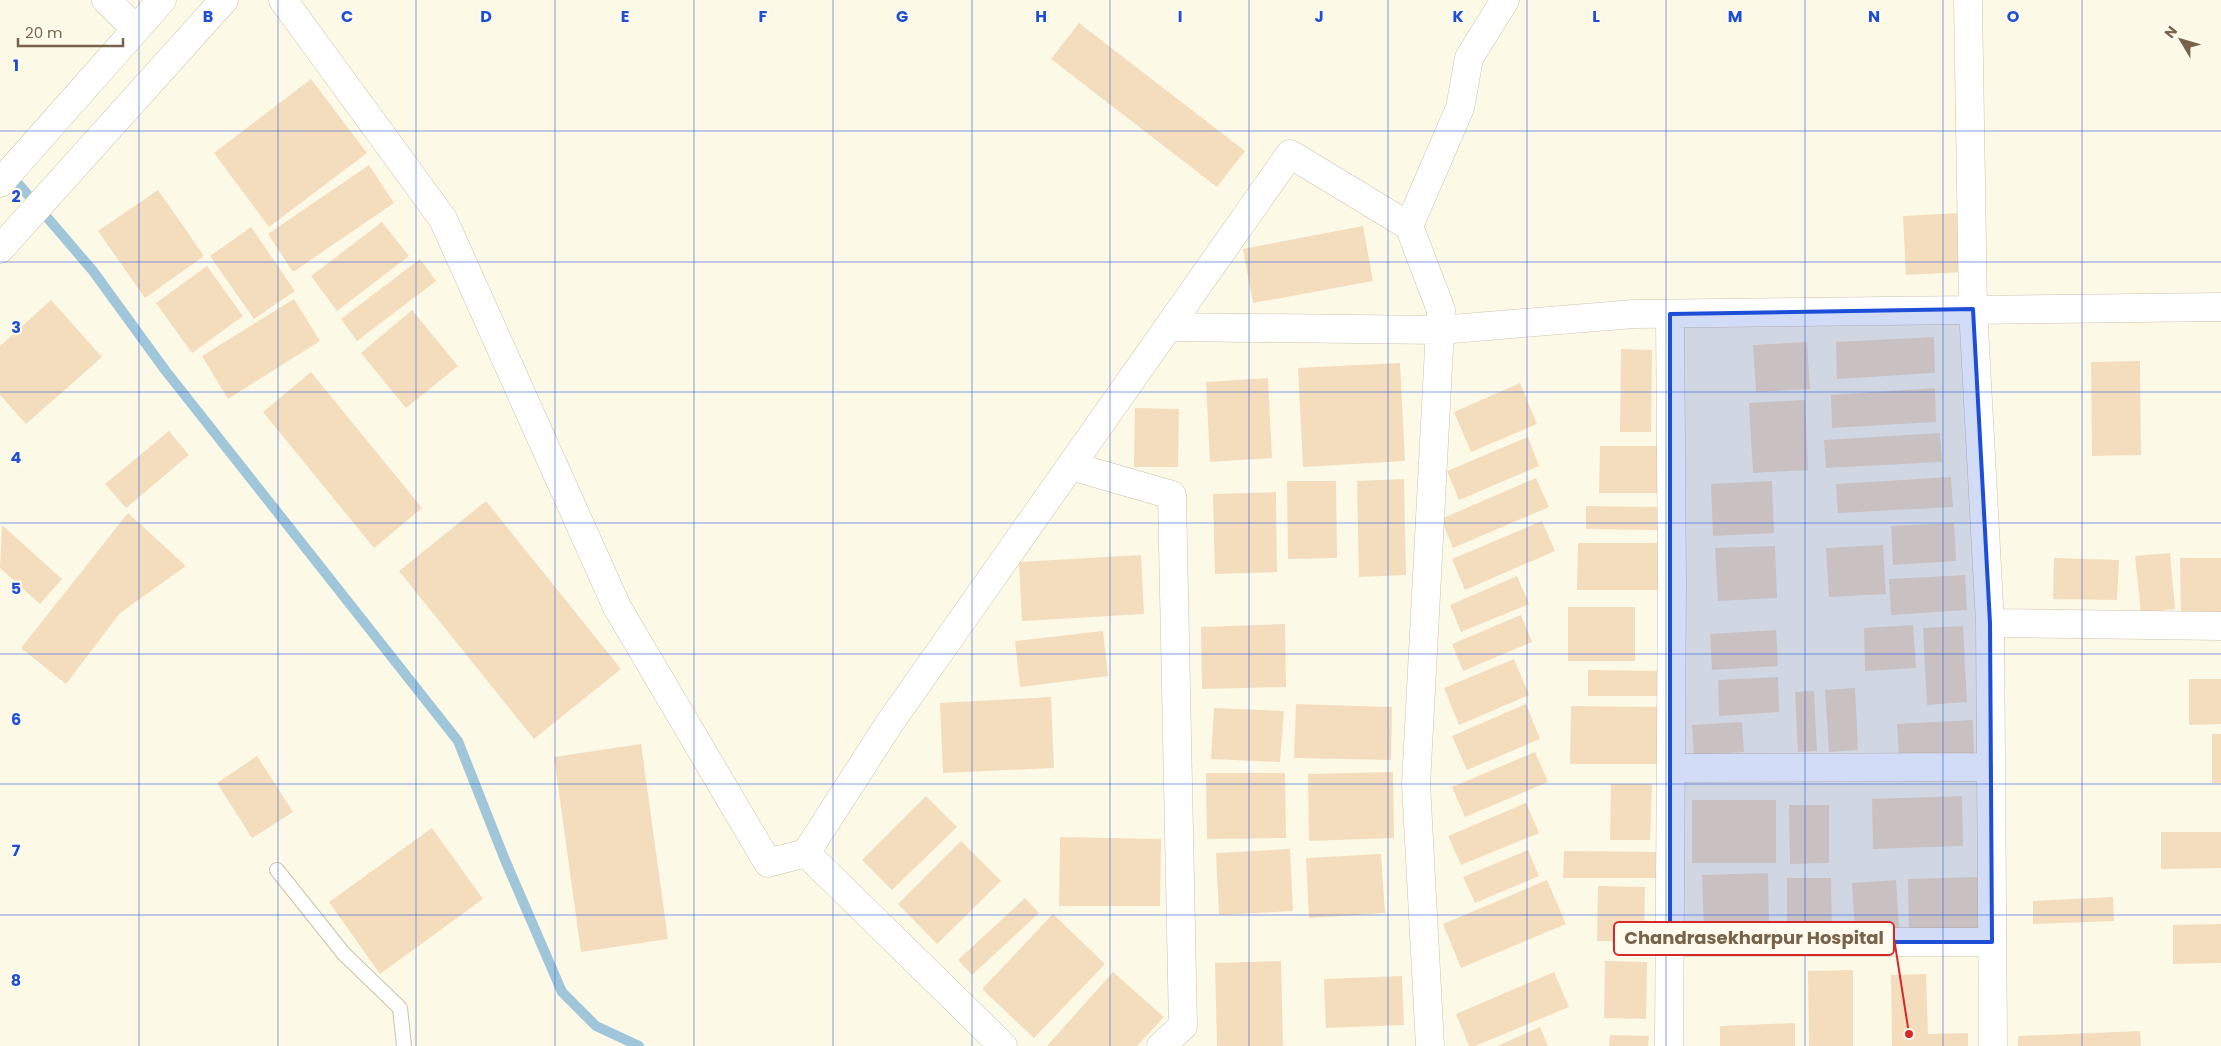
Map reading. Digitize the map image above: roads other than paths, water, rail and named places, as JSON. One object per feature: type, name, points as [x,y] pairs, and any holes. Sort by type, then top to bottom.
[{"type":"street","points":[[106,0],[136,29]]},
{"type":"street","points":[[0,183],[162,0]]},
{"type":"street","points":[[0,248],[224,0]]},
{"type":"street","points":[[283,0],[443,218],[617,607],[768,863],[806,853],[889,724],[1290,154],[1409,226],[1441,310],[1416,784],[1430,1046]]},
{"type":"street","points":[[1409,226],[1460,108],[1469,58],[1505,0]]},
{"type":"street","points":[[1968,0],[1973,309],[1990,624],[1992,1046]]},
{"type":"street","points":[[1168,327],[1440,330],[1634,314],[2221,307]]},
{"type":"street","points":[[1670,314],[1672,768],[1670,1046]]},
{"type":"street","points":[[1071,466],[1172,495],[1183,1026],[1162,1046]]},
{"type":"street","points":[[1990,624],[2221,626]]},
{"type":"street","points":[[1672,768],[1991,767]]},
{"type":"street","points":[[806,853],[1003,1046]]},
{"type":"street","points":[[1670,942],[1992,942]]},
{"type":"lane","points":[[277,870],[344,954],[400,1008],[404,1046]]},
{"type":"waterway","points":[[10,174],[93,271],[165,370],[458,741],[505,860],[562,992],[596,1026],[639,1046]]},
{"type":"place","name":"Chandrasekharpur Hospital","points":[[1909,1034]]}]
